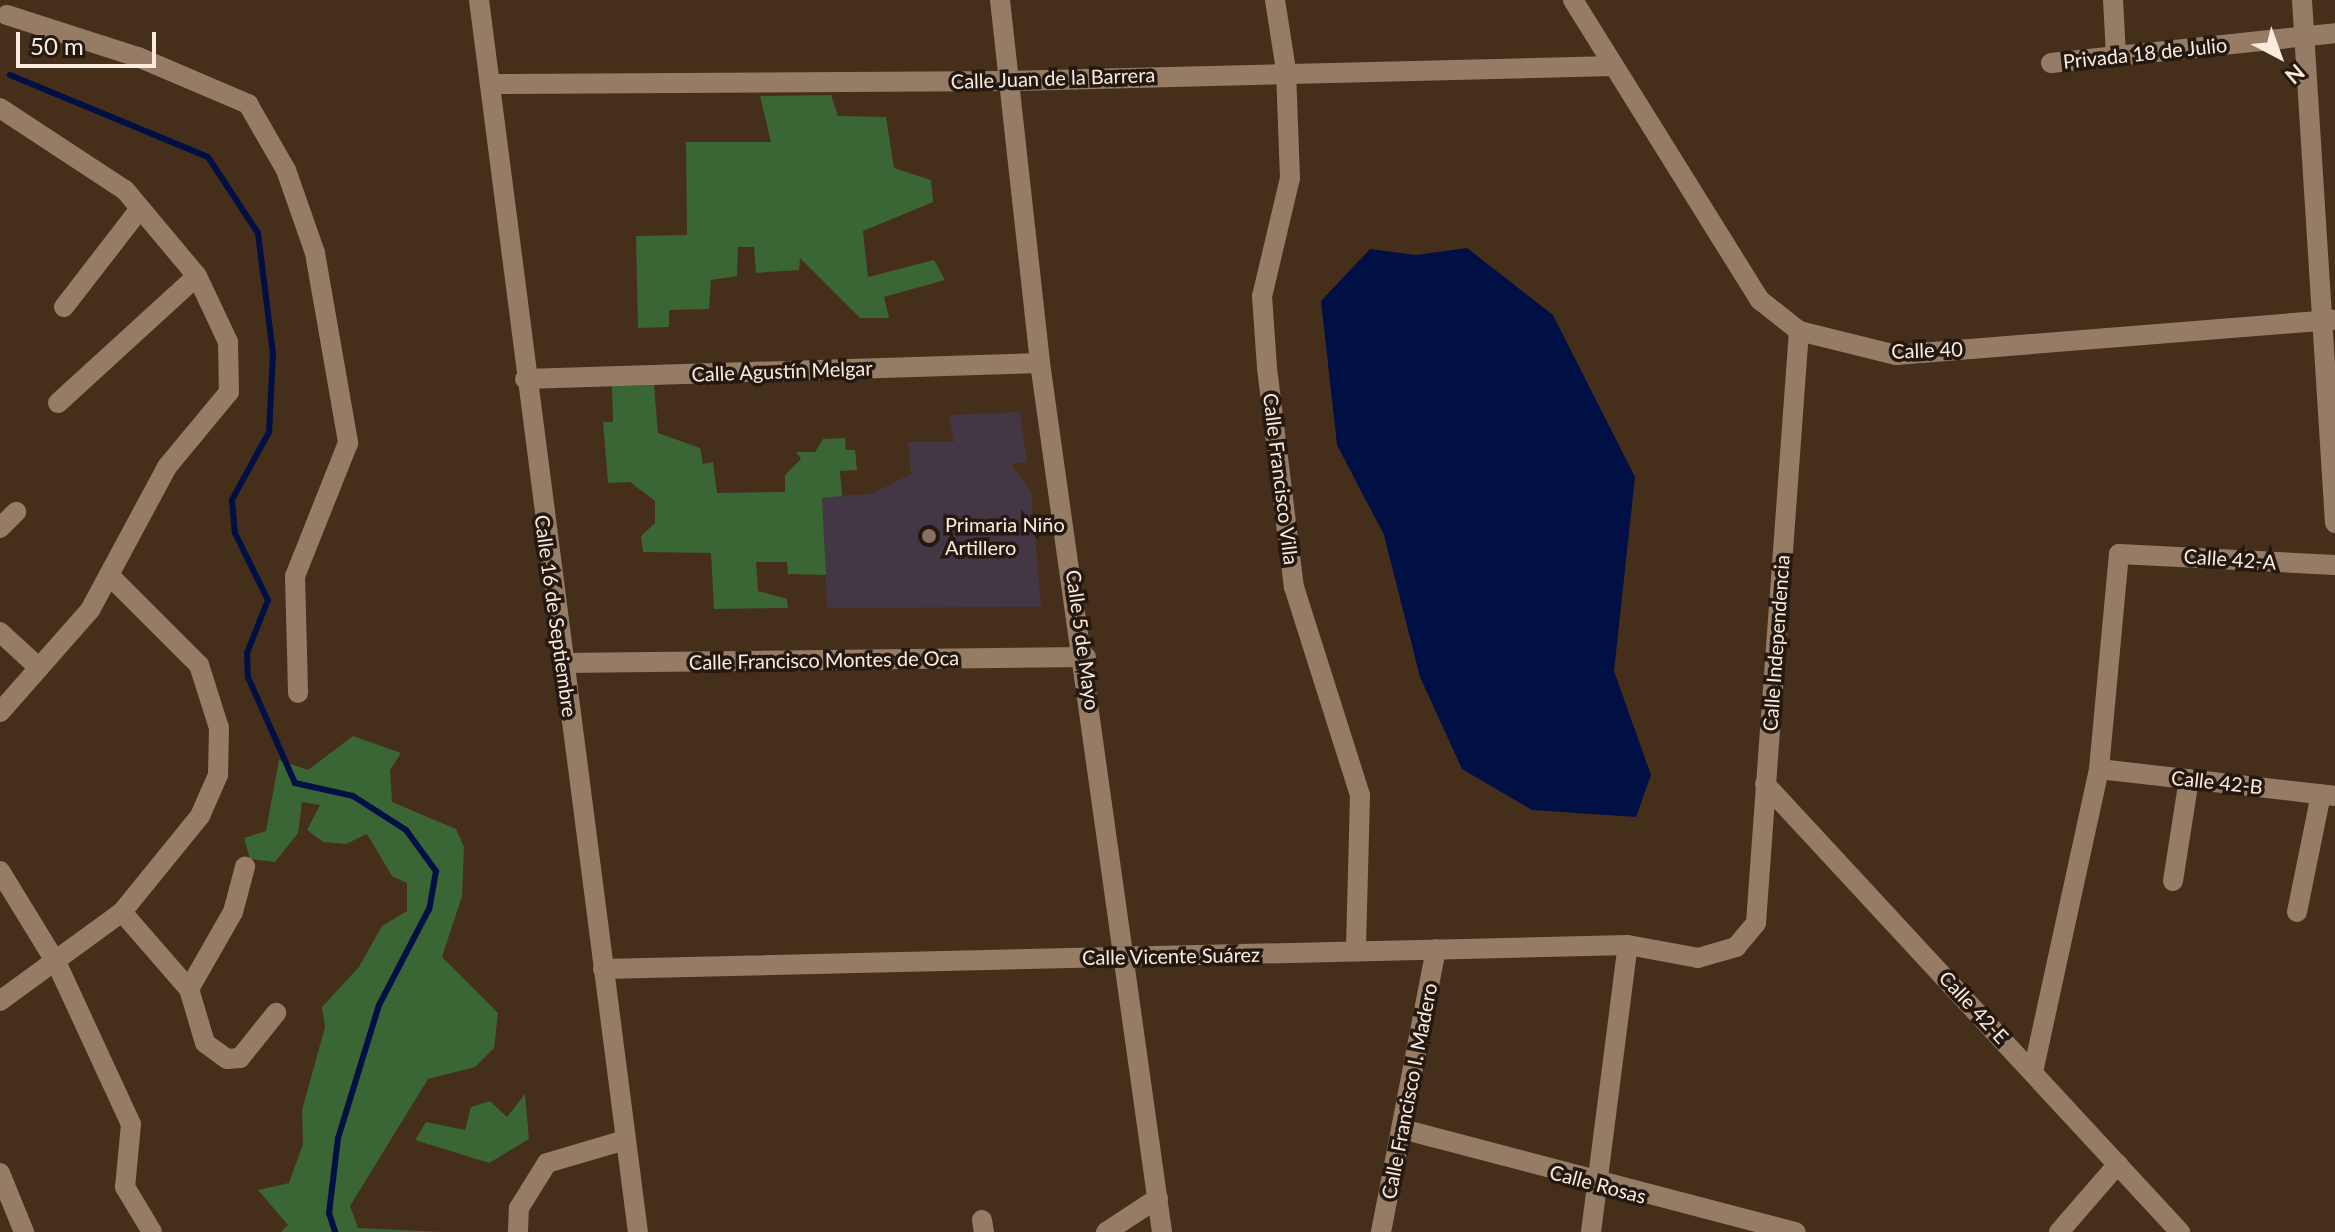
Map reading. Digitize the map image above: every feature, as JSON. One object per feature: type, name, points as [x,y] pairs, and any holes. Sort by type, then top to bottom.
[{"type":"street","name":"Calle 16 de Septiembre","points":[[479,0],[525,379],[638,1232]]},
{"type":"street","name":"Calle 5 de Mayo","points":[[1000,0],[1040,363],[1086,657],[1162,1232]]},
{"type":"street","name":"Calle Francisco Villa","points":[[1275,0],[1286,70],[1290,178],[1262,296],[1294,587],[1360,795],[1356,951]]},
{"type":"street","points":[[1573,0],[1614,66]]},
{"type":"street","points":[[2113,0],[2116,56]]},
{"type":"street","points":[[2302,0],[2328,321],[2335,523]]},
{"type":"street","points":[[7,14],[138,57],[248,104],[286,170],[315,253],[348,443],[295,576],[298,693]]},
{"type":"street","name":"Privada 18 de Julio","points":[[2051,63],[2335,33]]},
{"type":"street","name":"Calle Juan de la Barrera","points":[[491,84],[1011,81],[1286,70],[1614,66]]},
{"type":"street","name":"Calle 40","points":[[1614,66],[1760,300],[1799,331],[1896,355],[2328,321]]},
{"type":"street","points":[[0,108],[125,190],[197,276],[228,342],[229,392],[167,467],[111,577],[0,712]]},
{"type":"street","points":[[64,307],[139,210]]},
{"type":"street","points":[[58,403],[197,276]]},
{"type":"street","name":"Calle Independencia","points":[[1736,947],[1756,923],[1799,331]]},
{"type":"street","name":"Calle Agustín Melgar","points":[[525,379],[1040,363]]},
{"type":"street","points":[[0,528],[16,512]]},
{"type":"street","name":"Calle 42-A","points":[[2099,769],[2115,561],[2126,552],[2335,565]]},
{"type":"street","points":[[0,1001],[57,964],[122,912],[200,816],[218,775],[219,728],[199,665],[111,577]]},
{"type":"street","points":[[0,632],[39,668]]},
{"type":"street","name":"Calle Francisco Montes de Oca","points":[[562,663],[1086,657]]},
{"type":"street","points":[[2033,1072],[2099,769]]},
{"type":"street","name":"Calle 42-B","points":[[2099,769],[2328,795]]},
{"type":"street","points":[[2173,881],[2189,779]]},
{"type":"street","name":"Calle 42-E","points":[[1765,784],[2180,1232]]},
{"type":"street","points":[[2297,912],[2328,795]]},
{"type":"street","points":[[189,989],[233,912],[245,867]]},
{"type":"street","points":[[0,871],[57,964],[131,1124],[125,1187],[152,1232]]},
{"type":"street","points":[[122,912],[189,989],[205,1043],[227,1059],[240,1058],[276,1013]]},
{"type":"street","points":[[1591,1232],[1628,945]]},
{"type":"street","name":"Calle Vicente Suárez","points":[[603,969],[1628,945],[1698,958],[1736,947]]},
{"type":"street","name":"Calle Francisco I. Madero","points":[[1381,1232],[1436,949]]},
{"type":"street","name":"Calle Rosas","points":[[1402,1129],[1598,1185],[1796,1232]]},
{"type":"street","points":[[518,1232],[519,1208],[547,1163],[625,1140]]},
{"type":"street","points":[[2059,1232],[2118,1164]]},
{"type":"street","points":[[0,1173],[18,1231]]},
{"type":"street","points":[[1106,1232],[1158,1198]]},
{"type":"shaded area","points":[[1467,248],[1553,315],[1635,477],[1614,671],[1651,775],[1636,817],[1532,810],[1462,769],[1420,677],[1384,535],[1337,445],[1321,301],[1370,249],[1416,255]]},
{"type":"shaded area","name":"Primaria Niño Artillero","points":[[1020,412],[1027,462],[1011,464],[1031,492],[1041,607],[827,608],[822,497],[872,494],[911,474],[908,442],[954,442],[949,415]]},
{"type":"green space","points":[[831,95],[838,116],[886,117],[894,168],[931,180],[933,202],[863,231],[868,277],[934,260],[945,280],[884,297],[889,318],[860,318],[800,258],[799,270],[756,273],[754,247],[738,247],[737,276],[711,280],[709,309],[669,310],[669,327],[638,328],[636,236],[687,235],[686,142],[771,142],[760,96]]},
{"type":"green space","points":[[654,385],[658,433],[700,448],[703,464],[713,462],[717,493],[785,492],[785,475],[801,459],[796,452],[815,452],[823,439],[845,438],[846,450],[855,450],[857,470],[840,471],[842,496],[822,498],[826,575],[788,574],[787,562],[756,562],[758,591],[787,599],[788,608],[714,609],[711,553],[643,552],[641,536],[655,523],[655,501],[630,482],[608,483],[603,422],[613,422],[612,386]]},
{"type":"green space","points":[[353,736],[401,753],[390,770],[392,802],[456,829],[464,847],[462,896],[442,957],[498,1013],[494,1048],[475,1067],[428,1079],[350,1206],[358,1228],[442,1232],[281,1232],[288,1225],[258,1190],[289,1183],[303,1144],[302,1110],[325,1027],[322,1007],[359,967],[382,926],[407,911],[407,883],[392,876],[367,834],[346,844],[323,842],[307,830],[320,805],[302,802],[298,833],[275,862],[250,859],[244,838],[266,831],[279,760],[308,770]]},
{"type":"green space","points":[[525,1094],[529,1139],[489,1163],[415,1140],[426,1122],[465,1130],[471,1107],[490,1101],[507,1117]]},
{"type":"waterway","points":[[10,75],[208,157],[258,233],[273,354],[269,432],[232,500],[235,533],[268,600],[247,653],[248,677],[295,783],[353,796],[406,830],[436,871],[429,909],[379,1005],[338,1138],[329,1213],[335,1232]]},
{"type":"place","name":"Primaria Niño Artillero","points":[[929,536]]}]
